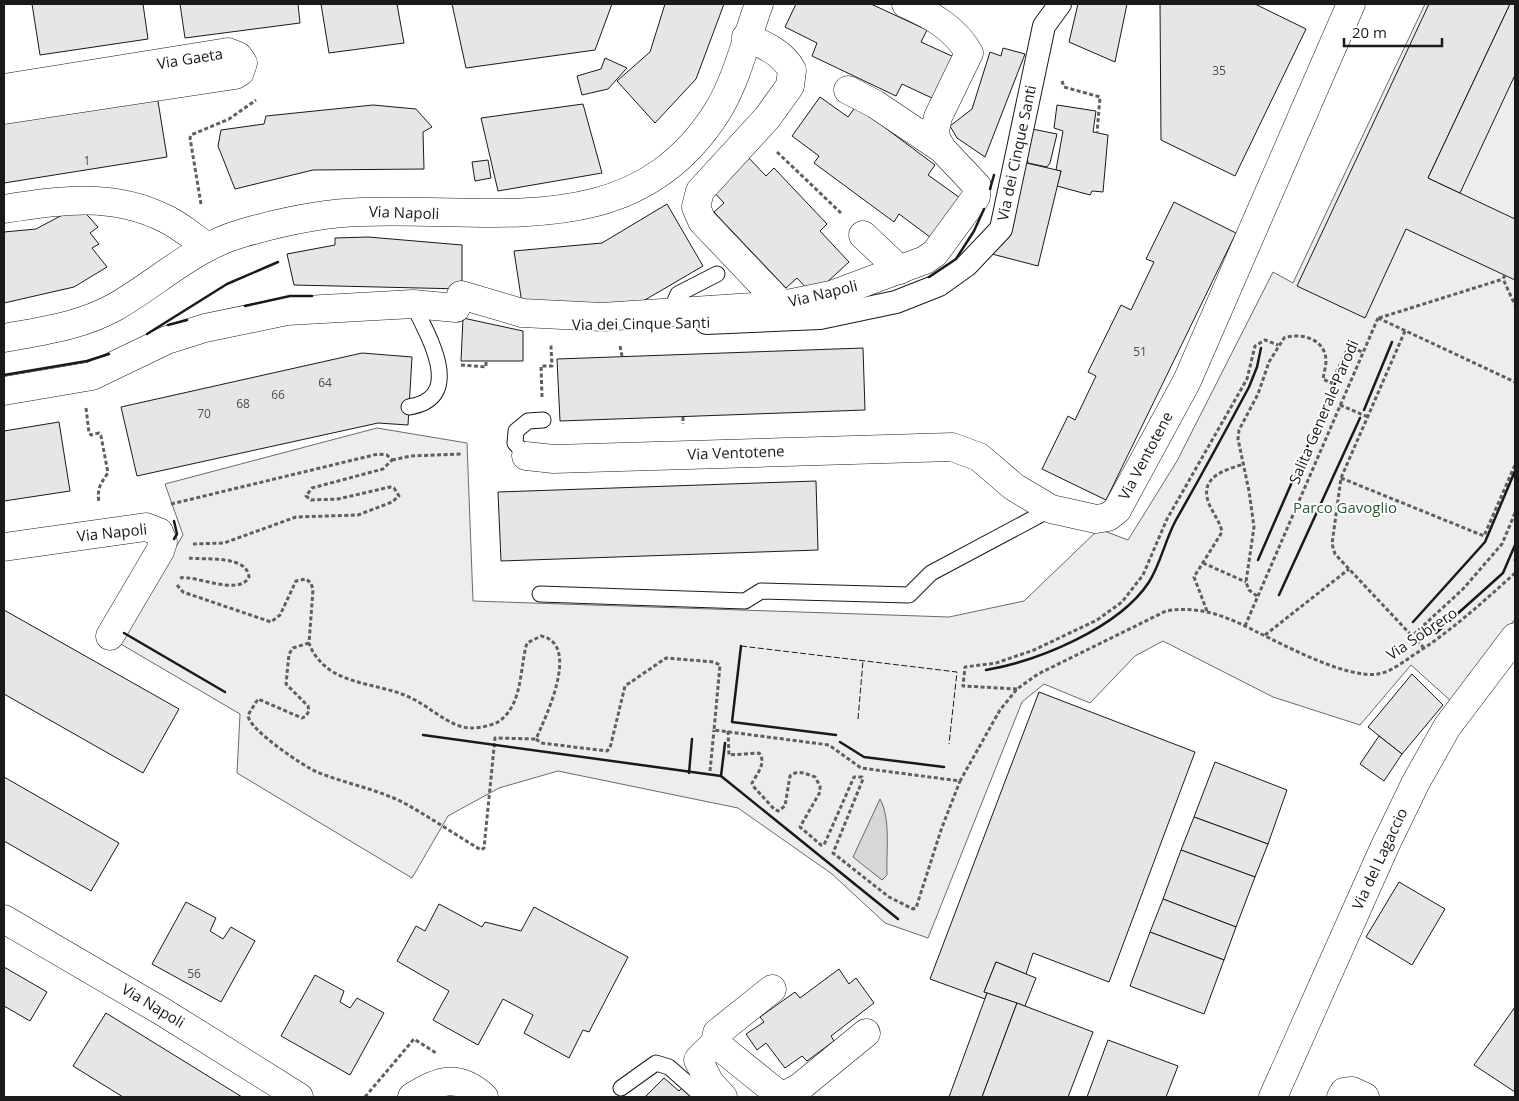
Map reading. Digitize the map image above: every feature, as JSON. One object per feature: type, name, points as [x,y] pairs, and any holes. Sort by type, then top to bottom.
[{"type":"street","name":"Via Napoli","points":[[4,338],[63,328],[107,311],[208,247],[242,233],[315,216],[362,212],[475,215],[533,213],[585,206],[608,199],[653,178],[670,166],[701,134],[726,94],[759,4]]},
{"type":"street","name":"Via Napoli","points":[[906,4],[938,20],[962,40],[969,53],[938,117],[934,134],[942,149]]},
{"type":"street","name":"Via dei Cinque Santi","points":[[4,391],[92,376],[167,340],[205,328],[287,311],[459,302],[528,322],[589,328],[820,318],[896,302],[931,288],[967,266],[1001,229],[1044,26],[1060,4]]},
{"type":"street","name":"Via Ventotene","points":[[526,456],[554,459],[952,447],[979,457],[1014,487],[1051,510],[1082,518],[1096,519],[1108,517],[1117,510],[1129,491],[1187,381],[1351,4]]},
{"type":"street","name":"Via Napoli","points":[[746,37],[771,48],[786,60],[792,70],[790,86],[756,132],[700,191],[696,208],[702,221],[782,305],[832,295],[900,270],[935,253],[978,192],[977,186],[970,177],[942,149],[875,104],[848,90]]},
{"type":"street","name":"Via Gaeta","points":[[4,88],[228,52],[238,56],[243,64],[240,72],[235,75],[4,110]]},
{"type":"street","points":[[4,209],[64,199],[85,199],[119,203],[136,207],[168,220],[208,247]]},
{"type":"street","points":[[863,235],[900,270]]},
{"type":"street","points":[[459,302],[522,313],[602,317],[782,305]]},
{"type":"street","name":"Via Napoli","points":[[4,547],[151,527],[161,535],[163,546],[110,636]]},
{"type":"street","name":"Via del Lagaccio","points":[[1273,1097],[1381,855],[1416,782],[1447,728],[1515,637]]},
{"type":"street","points":[[1487,674],[1496,678],[1506,676],[1515,670]]},
{"type":"street","name":"Via Napoli","points":[[4,919],[164,1012],[299,1097]]},
{"type":"street","points":[[723,1097],[710,1083],[698,1060],[714,1043],[717,1033],[772,989]]},
{"type":"street","points":[[714,1043],[782,1097],[800,1086],[866,1033]]},
{"type":"street","points":[[412,1097],[441,1081],[452,1081],[471,1088],[484,1097]]},
{"type":"street","points":[[1341,1097],[1344,1092],[1352,1091],[1365,1097]]},
{"type":"lane","points":[[676,312],[675,301],[678,294],[717,274]]},
{"type":"lane","points":[[409,407],[422,405],[431,400],[440,378],[434,350],[413,304]]},
{"type":"lane","name":"Via Ventotene","points":[[526,456],[515,444],[516,431],[528,421],[543,420]]},
{"type":"lane","points":[[540,594],[745,601],[761,591],[909,596],[931,573],[1051,510]]},
{"type":"lane","points":[[620,1088],[656,1064],[669,1067],[703,1097]]},
{"type":"path","points":[[1036,66],[1061,79],[1064,87],[1100,97],[1097,133]]},
{"type":"path","points":[[201,207],[190,138],[191,134],[229,120],[256,101],[253,91]]},
{"type":"path","points":[[756,132],[863,235]]},
{"type":"path","points":[[1378,318],[1504,277],[1515,305]]},
{"type":"path","points":[[1378,318],[1515,382]]},
{"type":"path","name":"Salita Generale Parodi","points":[[1245,626],[1378,318]]},
{"type":"path","points":[[1405,331],[1341,478],[1333,550],[1425,648]]},
{"type":"path","points":[[1257,596],[1249,590],[1246,582],[1254,527],[1238,439],[1239,430],[1258,394],[1269,362],[1284,338],[1298,335],[1318,343],[1324,350],[1326,360],[1323,379],[1332,383],[1349,346],[1362,352]]},
{"type":"path","points":[[1017,689],[963,686],[965,667],[996,663],[1034,650],[1097,620],[1122,602],[1143,575],[1167,519],[1247,379],[1255,346],[1265,340],[1278,345]]},
{"type":"path","points":[[620,346],[622,356]]},
{"type":"path","points":[[543,420],[541,366],[552,366],[551,347],[561,347]]},
{"type":"path","points":[[458,365],[486,367],[486,361]]},
{"type":"path","points":[[92,376],[84,398],[89,433],[92,435],[99,433],[101,436],[108,473],[100,484],[98,492],[99,504],[101,506]]},
{"type":"path","points":[[1340,405],[1368,417]]},
{"type":"path","points":[[151,527],[170,504],[378,454],[387,455],[392,460]]},
{"type":"path","points":[[189,546],[196,542],[224,543],[296,517],[358,515],[392,502],[399,496],[394,488],[390,488],[338,498],[311,500],[306,496],[312,488],[383,469],[392,460],[411,456],[462,454]]},
{"type":"path","points":[[1206,611],[1194,577],[1222,532],[1220,521],[1206,497],[1208,487],[1220,471],[1244,464]]},
{"type":"path","points":[[1341,478],[1484,536],[1515,466]]},
{"type":"path","points":[[1412,636],[1463,589],[1502,544],[1515,513]]},
{"type":"path","points":[[184,555],[190,558],[232,562],[244,566],[248,571],[249,577],[244,582],[228,584],[212,584],[182,577],[177,580],[177,588],[271,622],[278,619],[296,581],[306,579],[311,583],[313,590],[309,644],[316,658],[333,672],[411,698],[460,726],[471,728],[497,723],[505,718],[517,694],[523,675],[527,643],[540,636],[548,638],[559,650],[557,690],[536,739]]},
{"type":"path","points":[[1203,564],[1246,582]]},
{"type":"path","points":[[1265,636],[1349,569]]},
{"type":"path","name":"Via Sobrero","points":[[728,731],[729,755],[759,753],[762,757],[763,762],[752,783],[774,809],[778,811],[785,806],[790,776],[793,773],[799,772],[815,777],[820,786],[820,792],[800,827],[821,845],[824,845],[854,777],[862,777],[863,780],[833,853],[889,897],[913,909],[916,908],[941,830],[960,781],[1000,710],[1017,689],[1038,674],[1156,615],[1178,609],[1206,611],[1245,626],[1334,666],[1362,674],[1378,674],[1425,648],[1465,618],[1515,573]]},
{"type":"path","points":[[309,644],[299,644],[289,654],[286,684],[308,706],[309,711],[306,716],[302,718],[262,699],[258,699],[248,715],[249,723],[262,735],[314,771],[381,792],[406,804],[481,850],[484,848],[486,834],[495,738],[536,739],[541,743],[608,751],[625,686],[666,658],[720,664],[710,771]]},
{"type":"path","points":[[714,730],[829,745],[861,768],[960,781]]},
{"type":"path","points":[[365,1097],[414,1039],[443,1057]]},
{"type":"shaded area","name":"Parco Gavoglio","points":[[1425,4],[1515,4],[1515,619],[1452,702],[1411,665],[1360,725],[1273,697],[1163,641],[1135,656],[1090,703],[1044,684],[1022,702],[928,938],[885,923],[832,874],[738,808],[558,771],[499,788],[448,816],[412,878],[237,773],[240,714],[119,643],[183,535],[165,484],[377,428],[467,443],[473,601],[949,617],[1024,601],[1099,529],[1128,540],[1177,461],[1273,272],[1293,283]]},
{"type":"shaded area","points":[[880,799],[886,816],[887,826],[887,875],[882,880],[853,857]]},
{"type":"building","points":[[32,4],[143,4],[148,39],[40,55]]},
{"type":"building","points":[[180,4],[298,4],[300,23],[185,38]]},
{"type":"building","points":[[321,4],[397,4],[404,43],[329,53]]},
{"type":"building","points":[[452,4],[612,4],[595,50],[466,68]]},
{"type":"building","points":[[665,4],[724,4],[696,79],[655,123],[617,81],[650,52]]},
{"type":"building","points":[[796,4],[871,4],[927,30],[921,42],[954,57],[934,99],[902,84],[896,96],[812,56],[817,43],[785,27]]},
{"type":"building","points":[[1078,4],[1127,4],[1115,62],[1069,42]]},
{"type":"building","points":[[1160,4],[1255,4],[1306,29],[1235,176],[1161,140]]},
{"type":"building","points":[[1429,4],[1510,4],[1428,178],[1515,219],[1515,280],[1406,229],[1365,318],[1297,286]]},
{"type":"building","points":[[1510,4],[1515,4],[1515,75],[1460,193],[1428,178]]},
{"type":"building","points":[[1003,48],[1025,54],[985,157],[957,138],[950,126],[972,109],[990,52],[1001,56]]},
{"type":"building","points":[[605,58],[627,68],[608,89],[582,95],[577,76],[601,69]]},
{"type":"building","points":[[157,95],[167,157],[4,183],[4,119]]},
{"type":"building","points":[[820,97],[848,117],[856,106],[935,165],[928,175],[963,200],[934,240],[899,214],[894,222],[814,163],[819,156],[792,136]]},
{"type":"building","points":[[583,104],[602,173],[498,191],[481,118]]},
{"type":"building","points":[[373,105],[416,109],[432,127],[423,132],[424,169],[313,170],[235,189],[218,146],[221,130],[264,124],[266,116]]},
{"type":"building","points":[[1057,105],[1096,111],[1093,132],[1108,135],[1103,192],[1092,191],[1090,195],[1057,186],[1061,171],[1056,170],[1063,131],[1054,128]]},
{"type":"building","points":[[1032,129],[1057,134],[1050,163],[1047,167],[1028,163],[1026,154]]},
{"type":"building","points":[[746,155],[766,176],[774,168],[827,224],[820,231],[849,262],[813,295],[797,278],[786,288],[714,212],[724,203],[710,188]]},
{"type":"building","points":[[488,160],[491,178],[475,181],[472,162]]},
{"type":"building","points":[[1022,162],[1061,171],[1038,266],[988,253]]},
{"type":"building","points":[[1174,202],[1236,233],[1106,500],[1042,469],[1068,416],[1075,420],[1096,376],[1088,372],[1121,305],[1131,310],[1154,262],[1146,259]]},
{"type":"building","points":[[667,204],[703,266],[638,304],[523,310],[514,251],[602,243]]},
{"type":"building","points":[[79,206],[98,227],[90,233],[99,244],[92,248],[107,267],[74,287],[4,303],[4,232],[36,229]]},
{"type":"building","points":[[368,237],[462,245],[462,289],[294,285],[287,254],[335,245],[335,238]]},
{"type":"building","points":[[463,318],[523,331],[523,361],[461,361]]},
{"type":"building","points":[[863,348],[865,410],[560,421],[557,359]]},
{"type":"building","points":[[362,353],[412,357],[408,425],[378,423],[137,476],[121,407]]},
{"type":"building","points":[[59,422],[70,491],[4,501],[4,431]]},
{"type":"building","points":[[816,481],[818,550],[501,561],[498,492]]},
{"type":"building","points":[[4,610],[179,709],[143,773],[4,694]]},
{"type":"building","points":[[1412,674],[1443,705],[1402,754],[1368,727]]},
{"type":"building","points":[[1039,692],[1195,752],[1109,982],[1033,953],[1026,974],[996,962],[984,992],[987,993],[985,999],[930,979]]},
{"type":"building","points":[[1379,736],[1402,754],[1384,781],[1360,764]]},
{"type":"building","points":[[1215,762],[1287,790],[1268,844],[1194,817]]},
{"type":"building","points":[[4,777],[119,843],[91,891],[4,841]]},
{"type":"building","points":[[1194,817],[1268,844],[1255,877],[1181,850]]},
{"type":"building","points":[[1181,850],[1255,877],[1236,927],[1163,899]]},
{"type":"building","points":[[1399,882],[1445,909],[1412,965],[1366,937]]},
{"type":"building","points":[[1163,899],[1236,927],[1224,960],[1150,932]]},
{"type":"building","points":[[186,902],[216,918],[210,931],[223,939],[231,927],[255,941],[221,1002],[152,964]]},
{"type":"building","points":[[439,904],[482,927],[485,922],[521,931],[534,907],[628,957],[589,1032],[583,1030],[569,1058],[524,1033],[533,1015],[503,999],[478,1045],[433,1020],[449,991],[397,961],[416,926],[425,931]]},
{"type":"building","points":[[1150,932],[1224,960],[1204,1014],[1130,986]]},
{"type":"building","points":[[996,962],[1036,978],[1025,1006],[984,992]]},
{"type":"building","points":[[4,967],[47,992],[30,1021],[4,1006]]},
{"type":"building","points":[[839,969],[849,984],[856,978],[874,1003],[831,1036],[834,1041],[807,1061],[802,1056],[785,1068],[766,1043],[757,1050],[746,1034],[764,1022],[760,1017],[795,992],[800,998]]},
{"type":"building","points":[[315,975],[344,991],[340,1002],[350,1008],[357,998],[384,1013],[350,1075],[281,1036]]},
{"type":"building","points":[[987,993],[1017,1003],[982,1097],[949,1097]]},
{"type":"building","points":[[1017,1003],[1093,1032],[1068,1097],[982,1097]]},
{"type":"building","points":[[1515,1007],[1515,1092],[1474,1065]]},
{"type":"building","points":[[106,1013],[242,1097],[123,1097],[73,1066]]},
{"type":"building","points":[[1108,1040],[1178,1066],[1166,1097],[1087,1097]]},
{"type":"building","points":[[664,1078],[679,1091],[683,1087],[694,1097],[645,1097]]},
{"type":"fence","points":[[741,646],[957,672],[949,744]]},
{"type":"fence","points":[[858,719],[863,661]]},
{"type":"wall","points":[[990,189],[994,175]]},
{"type":"wall","points":[[929,277],[956,259],[974,231],[984,209]]},
{"type":"wall","points":[[147,334],[227,284],[278,262]]},
{"type":"wall","points":[[245,306],[290,296],[312,296]]},
{"type":"wall","points":[[168,325],[187,320]]},
{"type":"wall","points":[[1364,410],[1392,342]]},
{"type":"wall","points":[[986,670],[1029,659],[1076,640],[1098,628],[1136,599],[1153,575],[1176,520],[1249,387],[1257,367],[1261,348]]},
{"type":"wall","points":[[1258,560],[1350,349]]},
{"type":"wall","points":[[4,375],[87,361],[109,354]]},
{"type":"wall","points":[[1279,595],[1360,418]]},
{"type":"wall","points":[[1413,622],[1485,542],[1515,471]]},
{"type":"wall","points":[[174,521],[177,534],[174,539]]},
{"type":"wall","points":[[1436,633],[1503,573],[1515,545]]},
{"type":"wall","points":[[124,633],[225,692]]},
{"type":"wall","points":[[741,646],[732,722],[836,735]]},
{"type":"wall","points":[[423,735],[721,776],[898,919]]},
{"type":"wall","points":[[689,773],[692,739]]},
{"type":"wall","points":[[840,742],[864,757],[944,767]]},
{"type":"wall","points":[[721,776],[725,743]]}]
